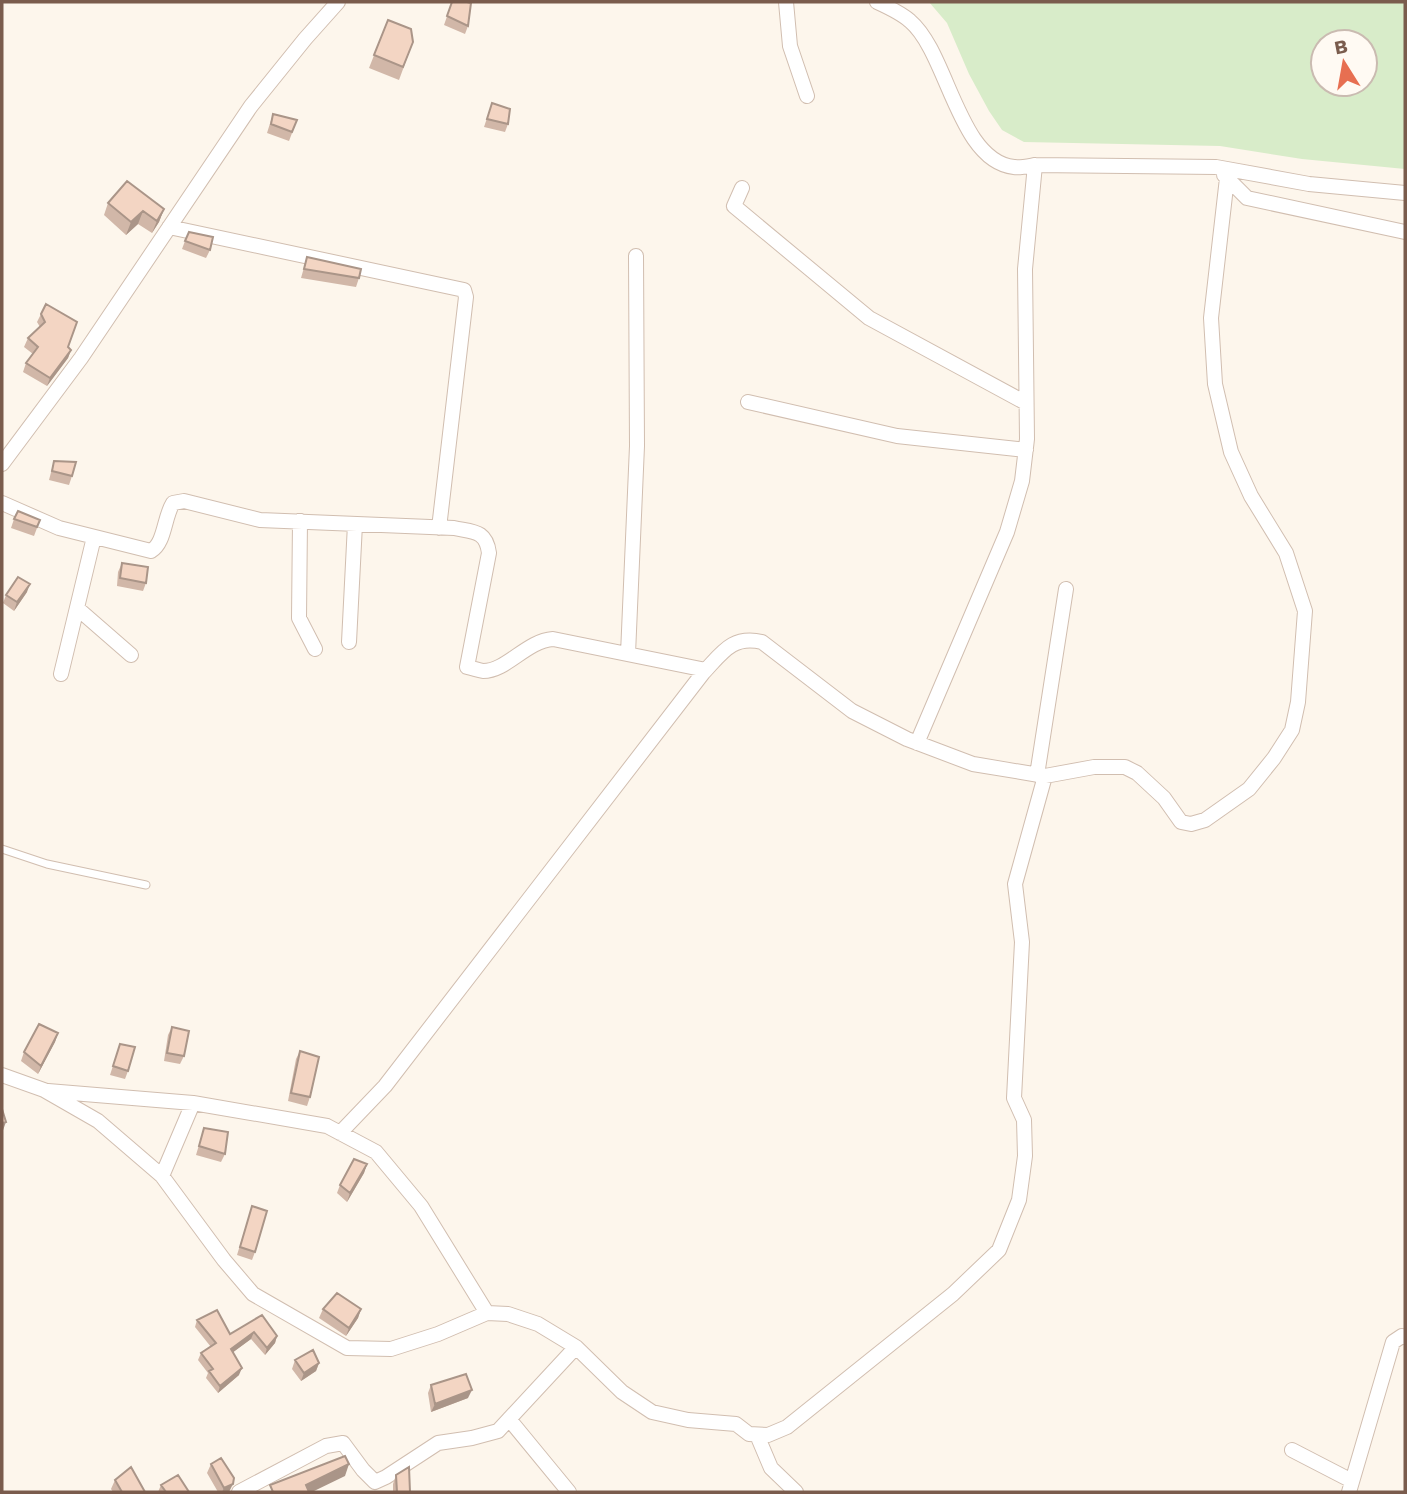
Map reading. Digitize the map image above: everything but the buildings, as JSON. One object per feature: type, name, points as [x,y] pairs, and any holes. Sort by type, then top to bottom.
[{"type":"street","points":[[2,464],[81,358],[251,106],[305,38],[338,2]]},
{"type":"street","points":[[786,2],[790,46],[807,96]]},
{"type":"street","points":[[877,2],[911,22],[925,41],[978,147],[993,160],[1014,167],[1035,165],[1222,173],[1405,193]]},
{"type":"street","points":[[917,743],[1007,532],[1022,481],[1026,450],[1025,269],[1035,165]]},
{"type":"street","points":[[1222,173],[1247,198],[1405,232]]},
{"type":"street","points":[[340,1133],[385,1086],[706,670],[732,644],[747,638],[762,642],[852,711],[917,743],[973,764],[1041,776],[1094,767],[1125,767],[1137,773],[1164,798],[1181,822],[1191,824],[1205,820],[1249,789],[1292,730],[1298,702],[1306,611],[1286,553],[1251,496],[1231,452],[1215,384],[1211,318],[1222,173]]},
{"type":"street","points":[[742,188],[734,206],[869,318],[1026,404]]},
{"type":"street","points":[[169,227],[464,290],[466,297],[439,528]]},
{"type":"street","points":[[628,654],[637,446],[636,256]]},
{"type":"street","points":[[748,402],[897,436],[1026,450]]},
{"type":"street","points":[[2,503],[59,528],[151,551],[158,545],[167,512],[173,503],[184,501],[260,520],[439,528],[480,534],[488,541],[489,553],[467,667],[484,671],[495,668],[542,640],[553,639],[706,670]]},
{"type":"street","points":[[300,522],[299,618],[315,649]]},
{"type":"street","points":[[349,642],[355,524]]},
{"type":"street","points":[[61,674],[94,537]]},
{"type":"street","points":[[2,1074],[44,1090],[98,1121],[162,1176],[224,1260],[253,1294],[347,1348],[391,1349],[438,1334],[487,1312],[508,1314],[538,1324],[576,1347],[622,1392],[652,1412],[688,1420],[736,1424],[749,1434],[757,1435],[768,1435],[787,1427],[953,1294],[999,1250],[1019,1200],[1025,1156],[1024,1120],[1014,1098],[1022,942],[1015,884],[1041,776],[1066,589]]},
{"type":"street","points":[[77,608],[131,655]]},
{"type":"street","points":[[44,1090],[192,1103],[327,1126],[376,1152],[421,1206],[487,1312]]},
{"type":"street","points":[[162,1176],[192,1103]]},
{"type":"street","points":[[1292,1450],[1351,1487],[1393,1342],[1405,1337]]},
{"type":"street","points":[[239,1492],[326,1446],[343,1443],[363,1471],[375,1482],[438,1443],[498,1431],[576,1347]]},
{"type":"street","points":[[509,1419],[569,1492]]},
{"type":"street","points":[[757,1435],[771,1468],[796,1492]]},
{"type":"lane","points":[[2,849],[47,863],[146,885]]},
{"type":"green space","points":[[929,2],[1405,2],[1405,169],[1302,159],[1220,146],[1024,142],[1002,130],[969,74],[947,23]]}]
